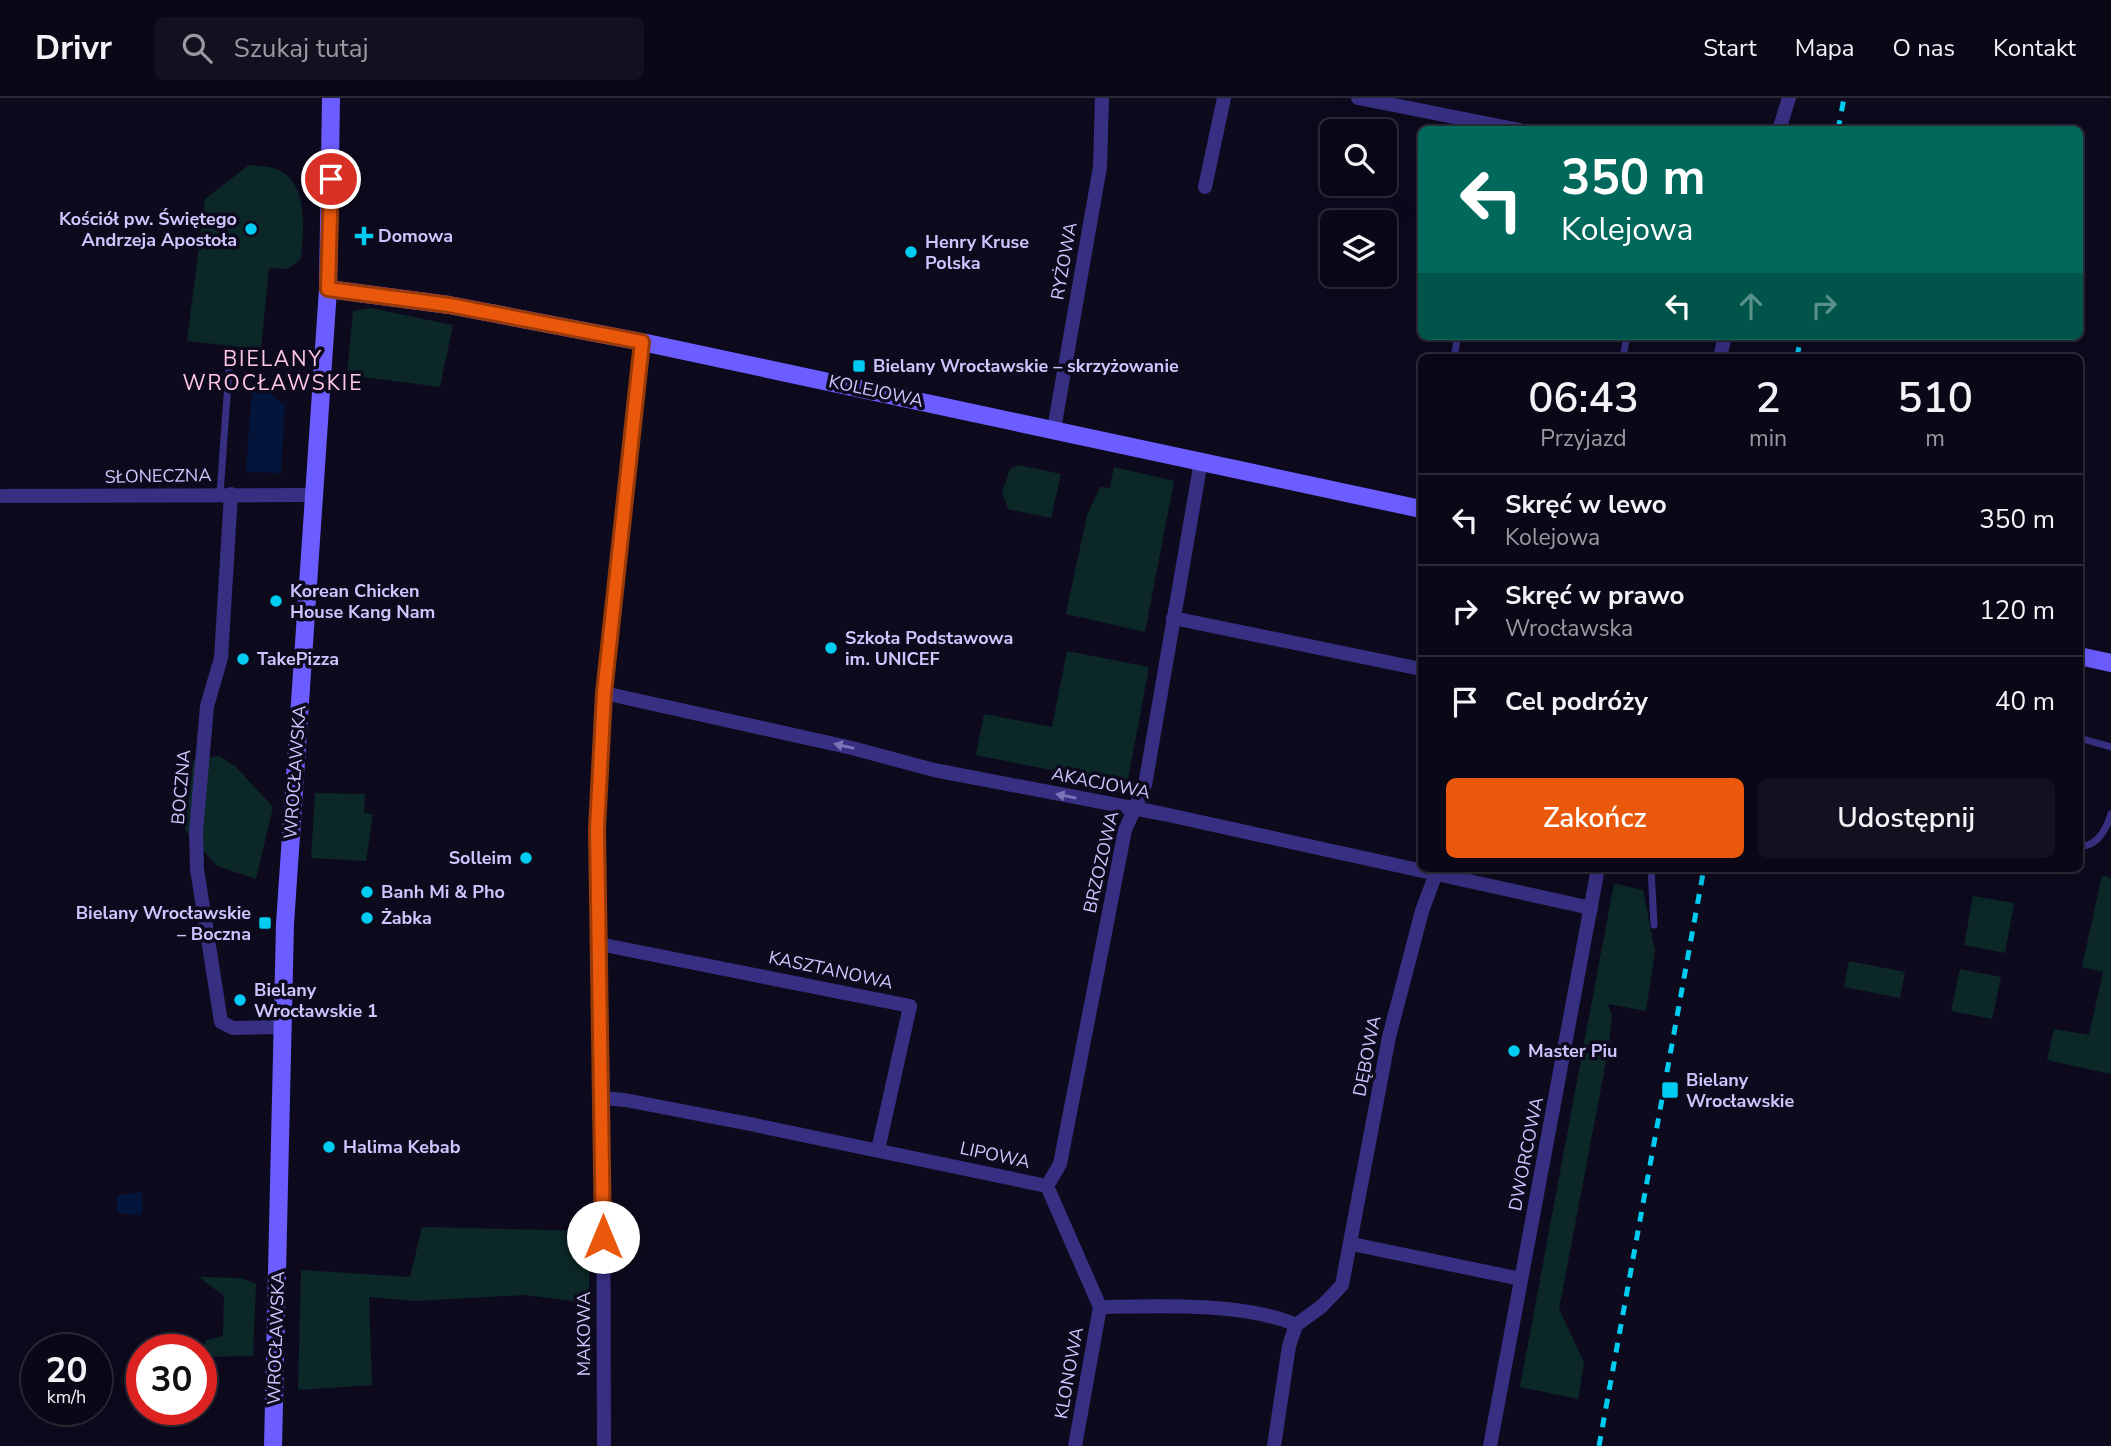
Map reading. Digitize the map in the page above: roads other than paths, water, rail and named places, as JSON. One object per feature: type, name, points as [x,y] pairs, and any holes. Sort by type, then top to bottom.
[{"type":"main road","name":"WROCŁAWSKA","points":[[273,1446],[281,1027],[286,912],[328,289],[331,98]]},
{"type":"main road","name":"KOLEJOWA","points":[[328,289],[449,305],[642,342],[1418,508]]},
{"type":"main road","points":[[2083,657],[2111,663]]},
{"type":"street","name":"RYŻOWA","points":[[1054,429],[1100,167],[1102,98]]},
{"type":"street","points":[[1205,187],[1224,98]]},
{"type":"street","points":[[1358,98],[1500,126]]},
{"type":"street","points":[[1780,126],[1789,98]]},
{"type":"street","name":"MAKOWA","points":[[604,1446],[603,1098],[597,829],[604,693],[642,342]]},
{"type":"street","name":"BRZOZOWA","points":[[1047,1186],[1060,1164],[1125,830],[1145,785],[1201,461]]},
{"type":"street","name":"BOCZNA","points":[[225,494],[221,658],[207,706],[196,832],[197,869],[221,1022],[233,1028],[281,1027]]},
{"type":"street","name":"SŁONECZNA","points":[[0,495],[316,495]]},
{"type":"street","points":[[1173,618],[1418,669]]},
{"type":"street","name":"AKACJOWA","points":[[604,693],[860,750],[934,770],[1418,867]]},
{"type":"street","name":"DĘBOWA","points":[[1351,1250],[1389,1037],[1422,911],[1437,872]]},
{"type":"street","name":"AKACJOWA","points":[[1441,872],[1591,908]]},
{"type":"street","name":"DWORCOWA","points":[[1490,1446],[1597,872]]},
{"type":"street","name":"KASZTANOWA","points":[[599,944],[910,1006],[878,1150]]},
{"type":"street","name":"LIPOWA","points":[[603,1098],[625,1100],[878,1150],[1047,1186],[1101,1307]]},
{"type":"street","points":[[1274,1446],[1289,1346],[1296,1325],[1322,1306],[1342,1284],[1351,1250],[1521,1279]]},
{"type":"street","points":[[1101,1307],[1175,1306],[1242,1312],[1284,1319],[1296,1325]]},
{"type":"street","name":"KLONOWA","points":[[1075,1446],[1101,1307]]},
{"type":"lane","points":[[225,494],[230,354]]},
{"type":"lane","points":[[2083,739],[2111,747]]},
{"type":"lane","points":[[2083,846],[2088,847],[2100,838],[2111,814]]},
{"type":"lane","points":[[1651,872],[1654,925]]},
{"type":"water","points":[[252,388],[262,389],[285,405],[281,473],[246,472]]},
{"type":"water","points":[[142,1192],[142,1215],[117,1213],[117,1195]]},
{"type":"railway","points":[[1839,126],[1844,98]]},
{"type":"railway","points":[[1798,354],[1800,340]]},
{"type":"railway","points":[[1599,1446],[1703,872]]},
{"type":"place","name":"Kościół pw. Świętego Andrzeja Apostoła","points":[[251,229]]},
{"type":"place","name":"Domowa","points":[[364,236]]},
{"type":"place","name":"Henry Kruse Polska","points":[[911,252]]},
{"type":"place","name":"Bielany Wrocławskie – skrzyżowanie","points":[[859,366]]},
{"type":"place","name":"Korean Chicken House Kang Nam","points":[[276,601]]},
{"type":"place","name":"Szkoła Podstawowa im. UNICEF","points":[[831,648]]},
{"type":"place","name":"TakePizza","points":[[243,659]]},
{"type":"place","name":"Solleim","points":[[526,858]]},
{"type":"place","name":"Banh Mi & Pho","points":[[367,892]]},
{"type":"place","name":"Żabka","points":[[367,918]]},
{"type":"place","name":"Bielany Wrocławskie – Boczna","points":[[265,923]]},
{"type":"place","name":"Bielany Wrocławskie 1","points":[[240,1000]]},
{"type":"place","name":"Master Piu","points":[[1514,1051]]},
{"type":"place","name":"Bielany Wrocławskie","points":[[1670,1090]]},
{"type":"place","name":"Halima Kebab","points":[[329,1147]]},
{"type":"district","name":"BIELANY WROCŁAWSKIE","points":[[273,371]]}]
